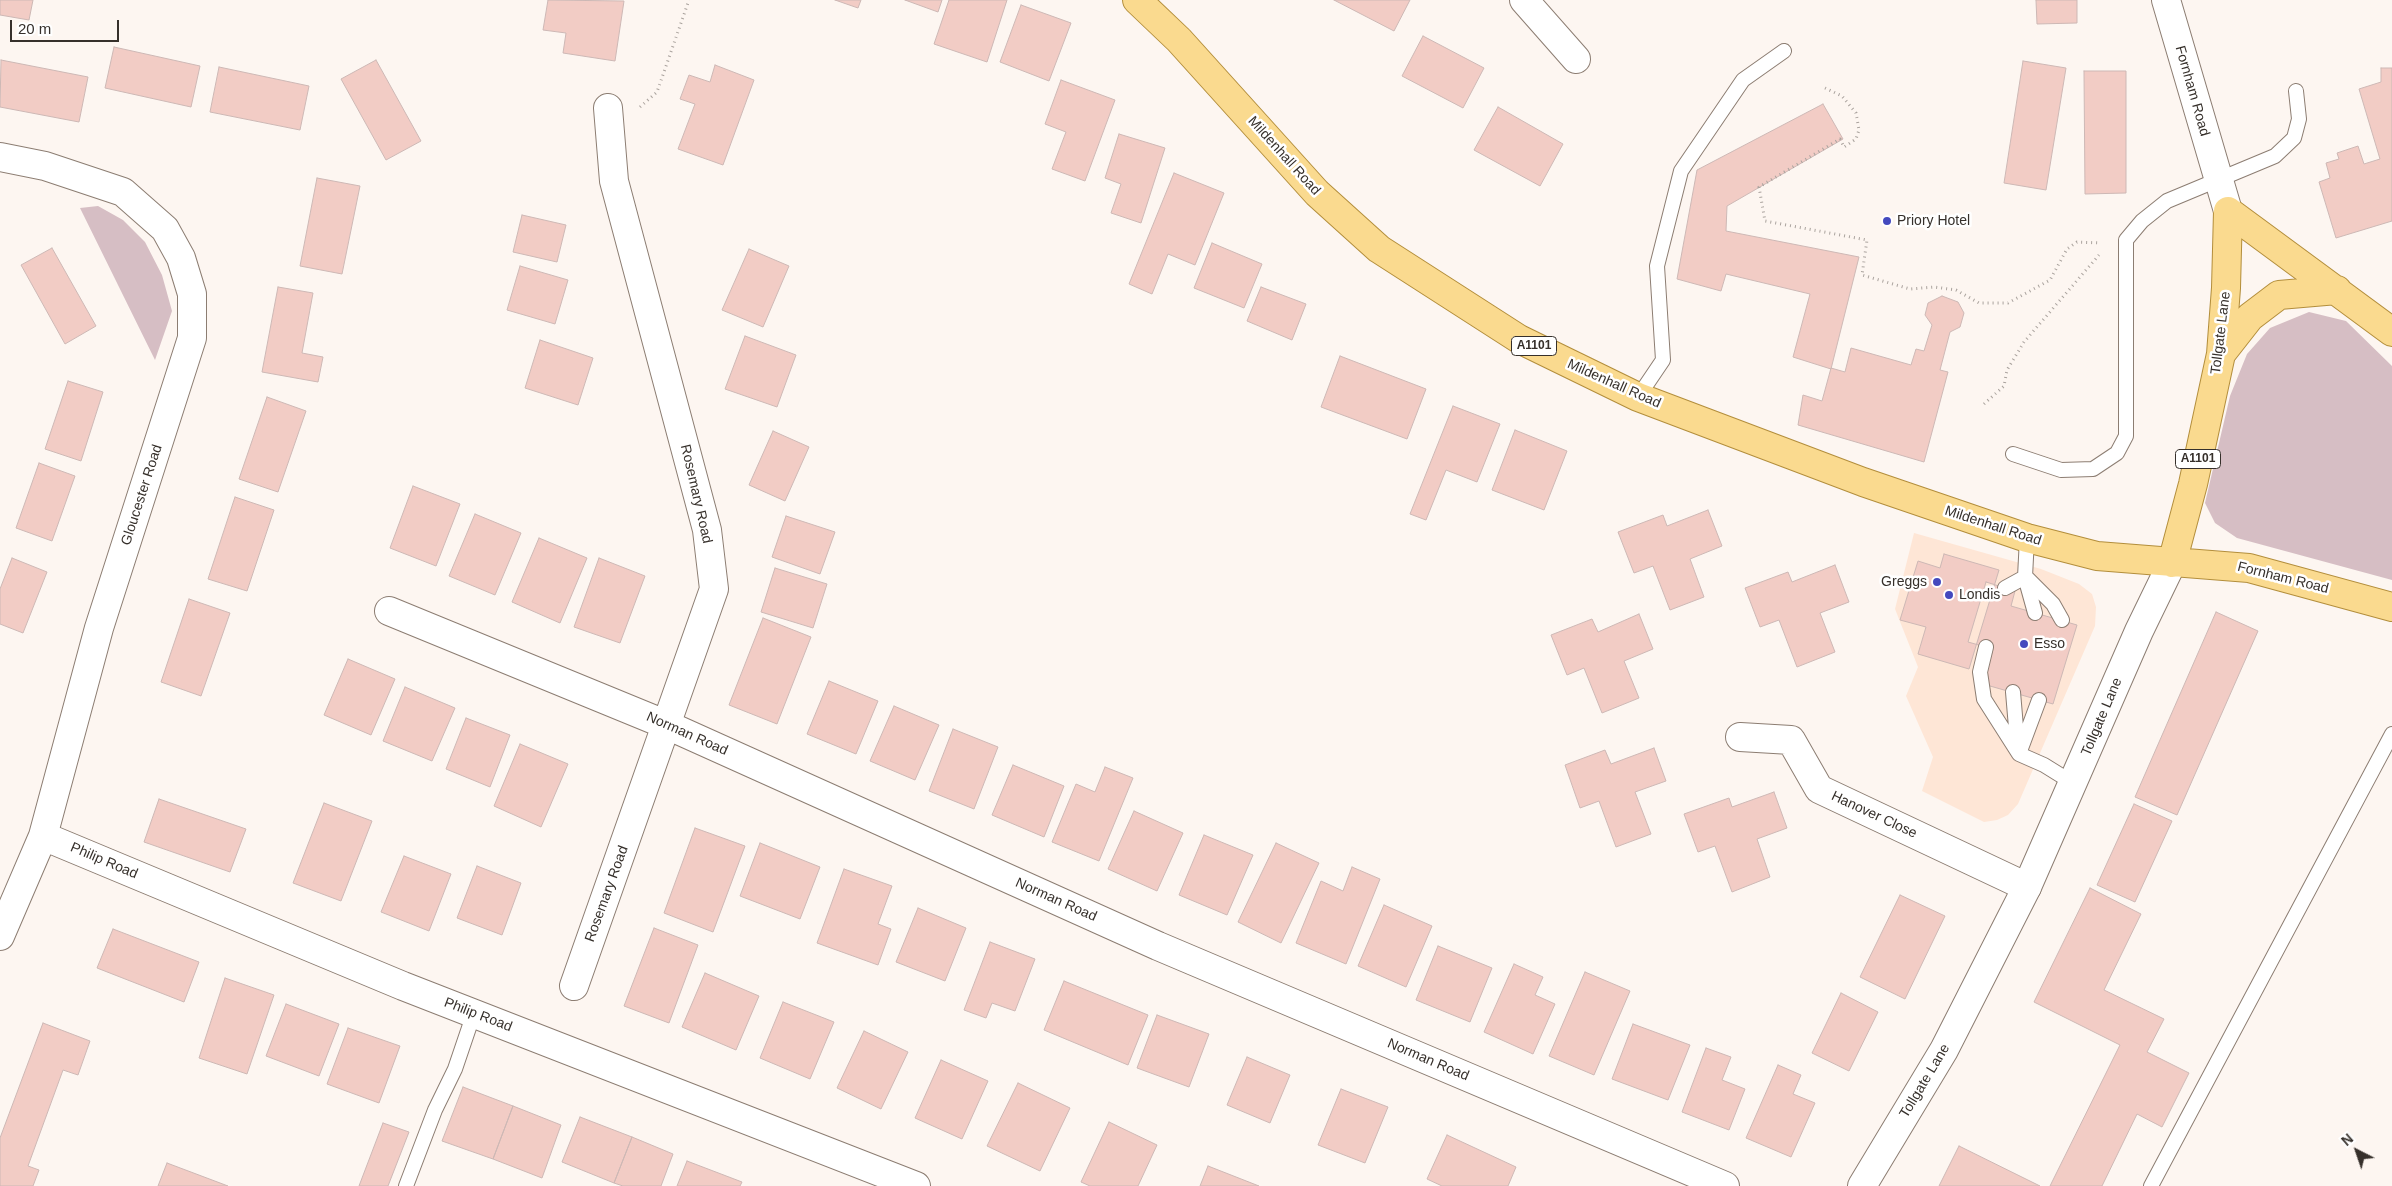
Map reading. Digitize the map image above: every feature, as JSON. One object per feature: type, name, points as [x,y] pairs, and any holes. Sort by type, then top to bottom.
[{"type":"main road","name":"Mildenhall Road","points":[[1138,0],[1179,40],[1317,194],[1379,249],[1519,339],[1638,397],[1863,482],[2027,538],[2097,556],[2172,563]]},
{"type":"main road","points":[[2228,211],[2392,332]]},
{"type":"main road","name":"Tollgate Lane","points":[[2172,563],[2193,484],[2221,354],[2226,288],[2228,211]]},
{"type":"main road","name":"A1101","points":[[2221,354],[2250,317],[2279,295],[2336,290]]},
{"type":"main road","name":"Fornham Road","points":[[2172,563],[2249,568],[2392,607]]},
{"type":"street","points":[[1524,0],[1556,22],[1576,60]]},
{"type":"street","name":"Fornham Road","points":[[2166,0],[2228,211]]},
{"type":"street","name":"Rosemary Road","points":[[574,986],[714,589],[707,530],[614,181],[610,120]]},
{"type":"street","name":"Gloucester Road","points":[[0,157],[45,166],[123,192],[165,229],[181,258],[192,294],[192,338],[100,628],[43,836],[0,936]]},
{"type":"street","name":"Tollgate Lane","points":[[1862,1186],[1944,1050],[2027,887],[2139,631],[2172,563]]},
{"type":"street","name":"Norman Road","points":[[389,611],[667,725],[1158,946],[1724,1186]]},
{"type":"street","name":"Hanover Close","points":[[1740,737],[1791,740],[1819,789],[2027,887]]},
{"type":"street","name":"Philip Road","points":[[43,836],[474,1013],[916,1186]]},
{"type":"lane","points":[[1638,397],[1663,360],[1657,266],[1681,171],[1743,80],[1784,51]]},
{"type":"lane","points":[[2013,454],[2061,470],[2093,469],[2117,453],[2126,436],[2120,242],[2167,201],[2218,182],[2275,156],[2294,138],[2299,119],[2296,91]]},
{"type":"lane","points":[[2027,538],[2026,577],[2035,613]]},
{"type":"lane","points":[[2005,588],[2026,577]]},
{"type":"lane","points":[[2026,577],[2054,604],[2062,620]]},
{"type":"lane","points":[[1986,647],[1980,672],[1984,699],[2019,754],[2044,765],[2073,783]]},
{"type":"lane","points":[[2013,692],[2019,754]]},
{"type":"lane","points":[[2019,754],[2039,700]]},
{"type":"lane","points":[[2151,1186],[2392,734]]},
{"type":"lane","points":[[406,1186],[435,1110],[455,1069],[474,1013]]},
{"type":"path","points":[[610,120],[657,92],[689,0]]},
{"type":"path","points":[[1825,88],[1842,96],[1856,113],[1859,130],[1856,139],[1844,147],[1840,139],[1759,187],[1765,221],[1867,240],[1862,276],[1910,288],[1934,287],[1956,290],[1978,303],[2008,303],[2050,280],[2067,249],[2076,242],[2120,242]]},
{"type":"path","points":[[1984,404],[2004,386],[2007,370],[2024,342],[2097,256],[2120,242]]},
{"type":"shaded area","points":[[98,206],[123,220],[145,242],[162,275],[172,311],[155,360],[80,208]]},
{"type":"shaded area","points":[[2309,312],[2346,321],[2392,366],[2392,580],[2237,538],[2215,523],[2205,503],[2230,396],[2247,354],[2270,328]]},
{"type":"shaded area","points":[[1914,533],[2041,569],[2079,584],[2092,594],[2096,607],[2095,626],[2018,804],[2008,815],[1997,820],[1984,822],[1922,791],[1933,757],[1906,696],[1918,667],[1895,609]]},
{"type":"building","points":[[0,0],[33,0],[29,20],[0,15]]},
{"type":"building","points":[[548,0],[624,1],[615,61],[563,53],[566,33],[543,30]]},
{"type":"building","points":[[835,0],[861,0],[858,8]]},
{"type":"building","points":[[905,0],[942,0],[938,12]]},
{"type":"building","points":[[949,0],[1007,0],[987,62],[934,44]]},
{"type":"building","points":[[1334,0],[1410,0],[1394,31]]},
{"type":"building","points":[[2036,0],[2077,0],[2077,23],[2037,24]]},
{"type":"building","points":[[1021,5],[1071,23],[1049,81],[1000,62]]},
{"type":"building","points":[[1423,36],[1484,68],[1463,108],[1402,76]]},
{"type":"building","points":[[114,47],[200,66],[191,107],[105,88]]},
{"type":"building","points":[[1,60],[88,77],[79,122],[0,107]]},
{"type":"building","points":[[376,60],[421,141],[386,160],[341,79]]},
{"type":"building","points":[[2023,61],[2066,68],[2046,190],[2004,183]]},
{"type":"building","points":[[715,65],[754,80],[723,165],[678,149],[695,104],[680,99],[689,75],[710,82]]},
{"type":"building","points":[[219,67],[309,86],[300,130],[210,112]]},
{"type":"building","points":[[2381,68],[2392,68],[2392,221],[2336,238],[2319,182],[2330,178],[2326,163],[2339,159],[2337,153],[2358,146],[2364,164],[2380,159],[2359,89],[2381,82]]},
{"type":"building","points":[[2084,71],[2126,71],[2126,193],[2085,194]]},
{"type":"building","points":[[1061,80],[1115,100],[1085,181],[1052,169],[1066,132],[1045,124]]},
{"type":"building","points":[[1823,104],[1843,139],[1727,206],[1726,231],[1859,257],[1831,369],[1793,357],[1810,294],[1726,274],[1721,291],[1677,279],[1697,170]]},
{"type":"building","points":[[1498,107],[1563,144],[1540,186],[1474,150]]},
{"type":"building","points":[[1119,134],[1165,148],[1141,223],[1111,213],[1121,184],[1105,178]]},
{"type":"building","points":[[1174,173],[1224,193],[1195,265],[1168,254],[1152,294],[1129,284]]},
{"type":"building","points":[[317,178],[360,186],[342,274],[300,266]]},
{"type":"building","points":[[522,215],[566,225],[557,262],[513,252]]},
{"type":"building","points":[[1212,243],[1262,264],[1244,308],[1194,288]]},
{"type":"building","points":[[52,248],[96,326],[65,344],[21,265]]},
{"type":"building","points":[[749,249],[789,266],[763,327],[722,310]]},
{"type":"building","points":[[520,266],[568,280],[555,324],[507,310]]},
{"type":"building","points":[[278,287],[313,293],[302,353],[323,357],[318,382],[262,372]]},
{"type":"building","points":[[1261,287],[1306,304],[1292,340],[1247,321]]},
{"type":"building","points":[[1942,296],[1958,302],[1964,313],[1960,327],[1950,332],[1940,370],[1948,372],[1924,462],[1798,425],[1803,395],[1822,401],[1831,368],[1845,372],[1851,348],[1911,365],[1916,349],[1924,351],[1932,325],[1925,315],[1928,303]]},
{"type":"building","points":[[745,336],[796,355],[777,407],[725,389]]},
{"type":"building","points":[[540,340],[593,358],[578,405],[525,388]]},
{"type":"building","points":[[1340,356],[1426,389],[1407,439],[1321,407]]},
{"type":"building","points":[[68,381],[103,392],[81,461],[45,449]]},
{"type":"building","points":[[267,397],[306,411],[278,492],[239,479]]},
{"type":"building","points":[[1453,406],[1500,424],[1477,482],[1446,470],[1426,520],[1410,514]]},
{"type":"building","points":[[1515,430],[1567,451],[1544,510],[1492,490]]},
{"type":"building","points":[[773,431],[809,447],[785,501],[749,485]]},
{"type":"building","points":[[39,463],[75,476],[52,541],[16,528]]},
{"type":"building","points":[[413,486],[460,504],[436,566],[390,548]]},
{"type":"building","points":[[235,497],[274,510],[247,591],[208,579]]},
{"type":"building","points":[[1708,510],[1722,546],[1690,559],[1704,597],[1670,610],[1653,566],[1634,573],[1618,532],[1663,515],[1667,526]]},
{"type":"building","points":[[475,514],[521,533],[495,595],[449,576]]},
{"type":"building","points":[[786,516],[835,532],[820,574],[772,557]]},
{"type":"building","points":[[539,538],[587,558],[560,623],[512,602]]},
{"type":"building","name":"Londis","points":[[1944,554],[1999,570],[1969,669],[1918,654],[1926,627],[1900,620],[1918,561],[1940,568]]},
{"type":"building","points":[[12,558],[47,572],[23,633],[0,624],[0,589]]},
{"type":"building","points":[[599,558],[645,576],[620,643],[574,627]]},
{"type":"building","points":[[1835,565],[1849,602],[1820,613],[1835,652],[1797,667],[1779,620],[1760,627],[1745,588],[1788,572],[1792,582]]},
{"type":"building","points":[[775,568],[827,584],[813,628],[761,612]]},
{"type":"building","name":"Esso","points":[[1986,582],[2015,591],[2011,606],[2077,625],[2053,704],[1983,684],[1993,649],[1968,642]]},
{"type":"building","points":[[189,599],[230,613],[201,696],[161,682]]},
{"type":"building","points":[[2216,612],[2258,631],[2177,815],[2135,797]]},
{"type":"building","points":[[1639,614],[1653,649],[1624,661],[1639,698],[1602,713],[1584,668],[1567,675],[1551,635],[1592,619],[1598,632]]},
{"type":"building","points":[[763,618],[811,637],[777,724],[729,705]]},
{"type":"building","points":[[348,659],[395,679],[371,735],[324,715]]},
{"type":"building","points":[[829,681],[878,701],[856,754],[807,734]]},
{"type":"building","points":[[405,687],[455,708],[432,761],[383,741]]},
{"type":"building","points":[[894,706],[939,725],[915,780],[870,761]]},
{"type":"building","points":[[466,718],[510,735],[490,787],[446,769]]},
{"type":"building","points":[[953,729],[998,747],[974,809],[929,791]]},
{"type":"building","points":[[520,744],[568,764],[541,827],[494,806]]},
{"type":"building","points":[[1654,748],[1666,781],[1635,792],[1651,834],[1616,847],[1599,801],[1580,808],[1565,765],[1605,750],[1611,764]]},
{"type":"building","points":[[1013,765],[1064,786],[1044,837],[992,815]]},
{"type":"building","points":[[1105,767],[1133,778],[1099,861],[1052,842],[1076,784],[1095,792]]},
{"type":"building","points":[[1774,792],[1787,828],[1757,839],[1770,877],[1732,892],[1715,846],[1698,852],[1684,814],[1729,798],[1732,807]]},
{"type":"building","points":[[159,799],[246,829],[230,872],[144,842]]},
{"type":"building","points":[[324,803],[372,821],[341,901],[293,883]]},
{"type":"building","points":[[2134,804],[2172,821],[2135,902],[2097,885]]},
{"type":"building","points":[[1134,811],[1183,833],[1157,891],[1108,869]]},
{"type":"building","points":[[695,828],[745,846],[713,932],[664,913]]},
{"type":"building","points":[[1204,835],[1253,855],[1227,915],[1179,895]]},
{"type":"building","points":[[760,843],[820,867],[800,919],[740,896]]},
{"type":"building","points":[[1276,843],[1319,863],[1281,943],[1238,922]]},
{"type":"building","points":[[404,856],[451,874],[429,931],[381,912]]},
{"type":"building","points":[[477,866],[521,883],[502,935],[457,918]]},
{"type":"building","points":[[1352,867],[1380,879],[1346,964],[1296,943],[1321,881],[1343,891]]},
{"type":"building","points":[[844,869],[892,886],[878,924],[891,929],[878,965],[817,943]]},
{"type":"building","points":[[2090,888],[2141,914],[2104,990],[2164,1019],[2147,1052],[2189,1073],[2162,1127],[2137,1114],[2102,1186],[2050,1186],[2120,1045],[2034,1002]]},
{"type":"building","points":[[1900,895],[1945,916],[1905,999],[1860,977]]},
{"type":"building","points":[[1384,905],[1432,926],[1406,987],[1358,966]]},
{"type":"building","points":[[918,908],[966,928],[945,981],[896,962]]},
{"type":"building","points":[[654,928],[698,945],[669,1023],[624,1006]]},
{"type":"building","points":[[113,929],[199,962],[184,1002],[97,968]]},
{"type":"building","points":[[990,942],[1035,959],[1015,1011],[992,1003],[986,1018],[964,1010]]},
{"type":"building","points":[[1438,946],[1492,968],[1470,1022],[1416,1000]]},
{"type":"building","points":[[1514,964],[1543,977],[1535,995],[1555,1004],[1533,1054],[1484,1032]]},
{"type":"building","points":[[1585,972],[1630,991],[1594,1075],[1549,1056]]},
{"type":"building","points":[[705,973],[759,996],[736,1050],[682,1027]]},
{"type":"building","points":[[225,978],[274,995],[247,1074],[199,1058]]},
{"type":"building","points":[[1064,981],[1148,1015],[1128,1065],[1044,1030]]},
{"type":"building","points":[[1841,993],[1878,1012],[1849,1071],[1812,1053]]},
{"type":"building","points":[[783,1002],[834,1022],[810,1079],[760,1058]]},
{"type":"building","points":[[286,1004],[339,1024],[319,1076],[266,1056]]},
{"type":"building","points":[[1157,1015],[1209,1034],[1189,1087],[1137,1068]]},
{"type":"building","points":[[43,1023],[90,1041],[78,1075],[63,1070],[28,1166],[39,1170],[33,1186],[0,1186],[0,1138]]},
{"type":"building","points":[[1633,1024],[1690,1045],[1668,1100],[1612,1079]]},
{"type":"building","points":[[348,1028],[400,1046],[379,1103],[327,1084]]},
{"type":"building","points":[[864,1031],[908,1052],[881,1109],[837,1088]]},
{"type":"building","points":[[1706,1048],[1731,1057],[1722,1080],[1745,1089],[1729,1130],[1682,1112]]},
{"type":"building","points":[[1247,1057],[1290,1075],[1270,1123],[1227,1105]]},
{"type":"building","points":[[941,1060],[988,1081],[962,1139],[915,1118]]},
{"type":"building","points":[[1778,1065],[1801,1075],[1793,1094],[1815,1103],[1791,1157],[1746,1138]]},
{"type":"building","points":[[1018,1083],[1070,1108],[1040,1171],[987,1146]]},
{"type":"building","points":[[463,1087],[513,1106],[493,1159],[442,1141]]},
{"type":"building","points":[[1341,1089],[1388,1107],[1365,1163],[1318,1145]]},
{"type":"building","points":[[513,1106],[561,1125],[542,1178],[493,1159]]},
{"type":"building","points":[[580,1117],[632,1137],[614,1183],[562,1162]]},
{"type":"building","points":[[1109,1122],[1157,1145],[1138,1186],[1090,1186],[1081,1182]]},
{"type":"building","points":[[383,1123],[409,1132],[388,1186],[359,1186]]},
{"type":"building","points":[[1447,1135],[1516,1167],[1508,1186],[1442,1186],[1427,1179]]},
{"type":"building","points":[[632,1137],[673,1154],[661,1186],[623,1186],[614,1183]]},
{"type":"building","points":[[1959,1146],[2040,1186],[1939,1186]]},
{"type":"building","points":[[687,1161],[742,1182],[740,1186],[677,1186]]},
{"type":"building","points":[[167,1163],[228,1186],[158,1186]]},
{"type":"building","points":[[1208,1166],[1259,1186],[1200,1186]]},
{"type":"place","name":"Priory Hotel","points":[[1887,221]]},
{"type":"place","name":"Greggs","points":[[1937,582]]},
{"type":"place","name":"Londis","points":[[1949,595]]},
{"type":"place","name":"Esso","points":[[2024,644]]}]
